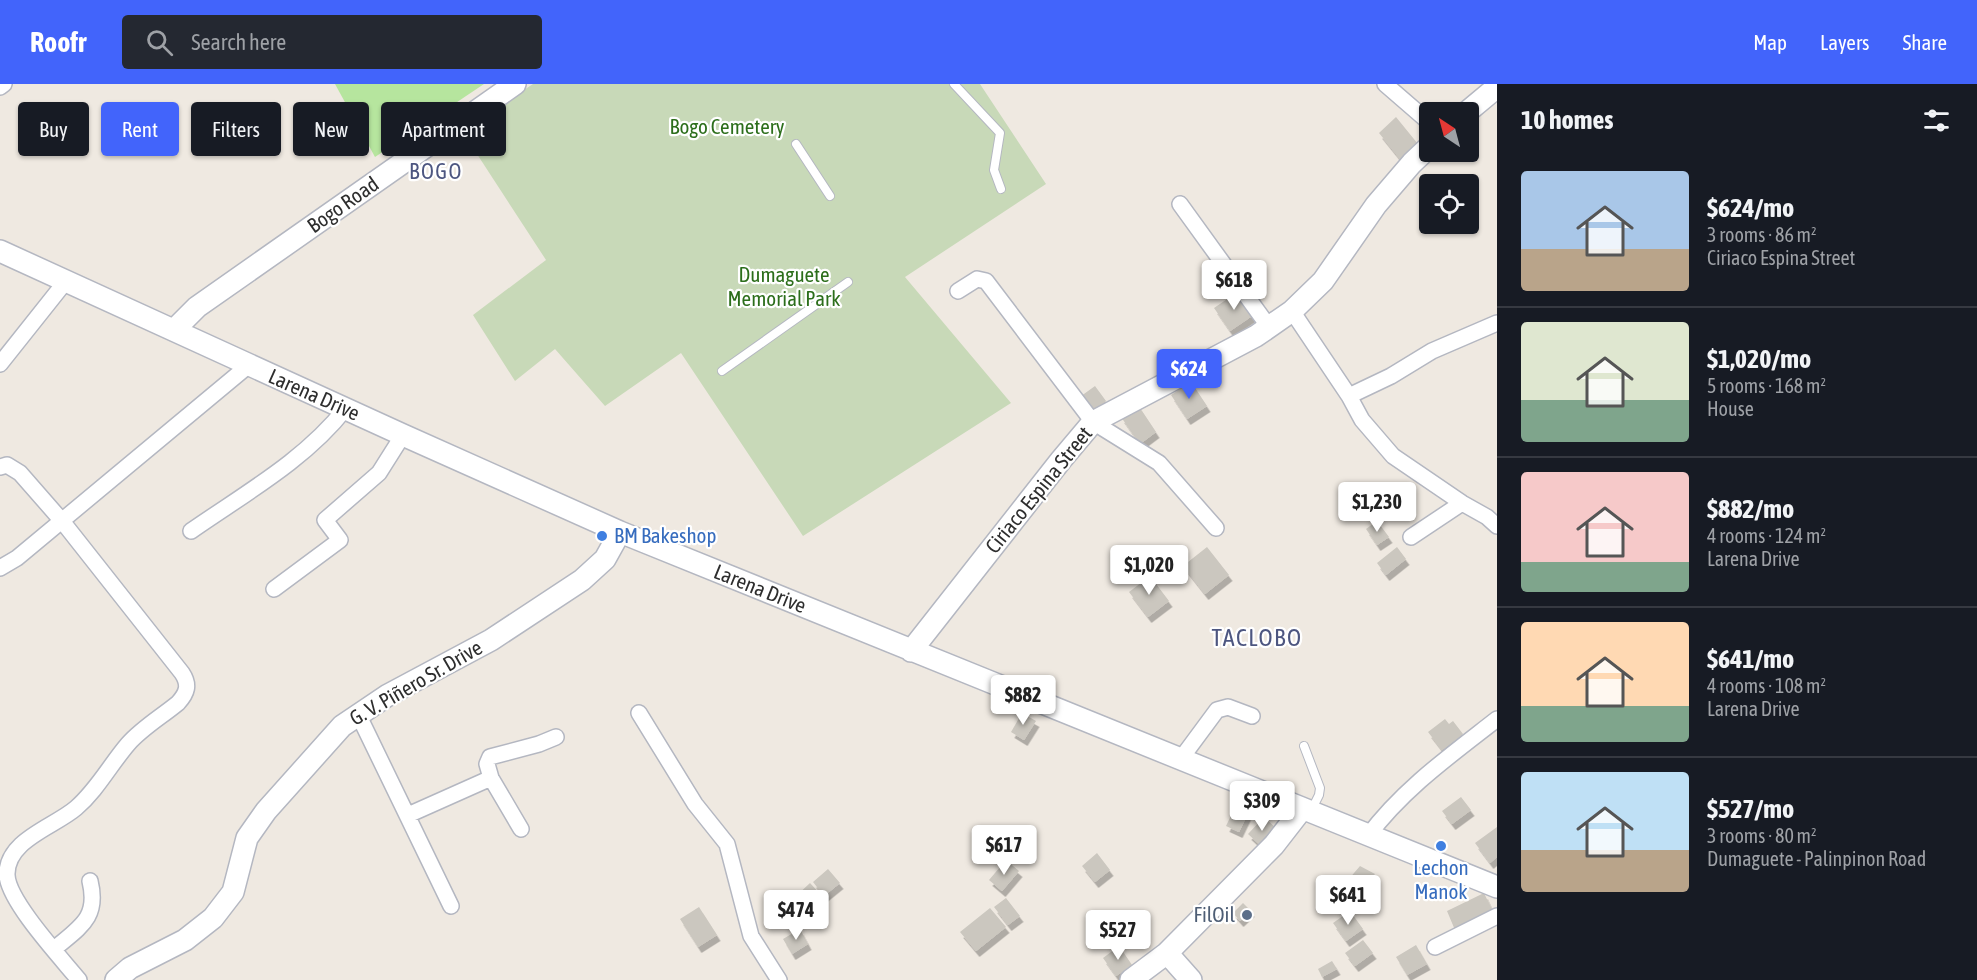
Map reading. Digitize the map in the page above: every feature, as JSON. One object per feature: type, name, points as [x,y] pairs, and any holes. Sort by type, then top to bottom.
[{"type":"main road","name":"Bogo Road","points":[[174,330],[197,307],[515,84]]},
{"type":"main road","points":[[1479,102],[1497,87]]},
{"type":"main road","name":"Ciriaco Espina Street","points":[[911,651],[1061,460],[1093,423],[1246,341],[1292,311],[1323,281],[1376,204],[1419,156]]},
{"type":"main road","name":"Larena Drive","points":[[0,251],[620,532],[1497,887]]},
{"type":"main road","name":"G. V. Piñero Sr. Drive","points":[[116,980],[130,968],[185,940],[213,918],[233,892],[246,838],[330,738],[358,714],[412,681],[491,640],[582,580],[605,559],[620,532]]},
{"type":"main road","points":[[1131,980],[1167,953],[1306,811]]},
{"type":"main road","points":[[1167,953],[1191,980]]},
{"type":"street","points":[[0,87],[4,84]]},
{"type":"street","points":[[1385,84],[1419,113]]},
{"type":"street","points":[[1180,204],[1269,327]]},
{"type":"street","points":[[958,291],[977,279],[986,281],[1093,423],[1159,463],[1216,528]]},
{"type":"street","points":[[0,364],[66,281]]},
{"type":"street","points":[[1292,311],[1349,396],[1362,420],[1393,456],[1462,503],[1487,517],[1497,526]]},
{"type":"street","points":[[1349,396],[1391,376],[1432,351],[1497,323]]},
{"type":"street","points":[[0,568],[17,558],[249,365]]},
{"type":"street","points":[[191,531],[306,450],[329,430],[345,409]]},
{"type":"street","points":[[274,589],[340,540],[325,520],[379,473],[403,435]]},
{"type":"street","points":[[0,467],[7,465],[20,473],[62,521],[182,673],[188,687],[178,704],[129,742],[94,790],[76,808],[27,840],[8,863],[7,877],[12,891],[23,909],[79,980]]},
{"type":"street","points":[[1411,537],[1462,503]]},
{"type":"street","points":[[1180,760],[1217,710],[1228,707],[1252,716]]},
{"type":"street","points":[[639,713],[695,804],[727,844],[751,936],[779,980]]},
{"type":"street","points":[[358,714],[451,906]]},
{"type":"street","points":[[1368,836],[1385,813],[1435,767],[1497,719]]},
{"type":"street","points":[[521,830],[491,778],[487,764],[490,757],[556,737]]},
{"type":"street","points":[[408,815],[491,778]]},
{"type":"street","points":[[54,949],[84,923],[92,909],[94,897],[90,881]]},
{"type":"street","points":[[1435,947],[1497,916]]},
{"type":"lane","points":[[954,84],[1000,133],[994,171],[1001,189]]},
{"type":"lane","points":[[796,144],[830,196]]},
{"type":"lane","points":[[722,371],[848,282]]},
{"type":"lane","points":[[1304,747],[1320,788],[1319,795],[1306,811]]},
{"type":"green space","points":[[335,84],[484,84],[457,102],[381,102],[381,153],[375,157],[369,146],[369,102],[345,102]]},
{"type":"green space","name":"Dumaguete Memorial Park","points":[[533,84],[980,84],[1046,184],[905,277],[1011,403],[803,536],[681,353],[605,406],[555,349],[515,381],[473,315],[546,260],[478,156],[506,156],[506,102]]},
{"type":"building","points":[[1396,117],[1418,144],[1400,159],[1379,133]]},
{"type":"building","points":[[1239,291],[1255,314],[1230,331],[1214,308]]},
{"type":"building","points":[[1191,382],[1207,406],[1187,419],[1171,395]]},
{"type":"building","points":[[1095,386],[1106,401],[1088,414],[1077,399]]},
{"type":"building","points":[[1138,405],[1156,432],[1140,444],[1121,417]]},
{"type":"building","points":[[1377,521],[1389,537],[1377,545],[1366,529]]},
{"type":"building","points":[[1207,547],[1229,575],[1205,594],[1183,566]]},
{"type":"building","points":[[1397,547],[1406,559],[1386,575],[1377,563]]},
{"type":"building","points":[[1150,576],[1169,601],[1148,617],[1129,592]]},
{"type":"building","points":[[1022,713],[1036,721],[1024,740],[1011,732]]},
{"type":"building","points":[[1445,719],[1449,724],[1453,721],[1463,734],[1442,750],[1428,732]]},
{"type":"building","points":[[1461,797],[1471,810],[1452,824],[1442,811]]},
{"type":"building","points":[[1238,801],[1251,807],[1239,832],[1226,826]]},
{"type":"building","points":[[1264,817],[1277,829],[1261,846],[1248,834]]},
{"type":"building","points":[[1497,827],[1497,857],[1490,863],[1475,843]]},
{"type":"building","points":[[1097,853],[1110,870],[1095,882],[1082,866]]},
{"type":"building","points":[[1006,860],[1019,871],[1002,891],[989,880]]},
{"type":"building","points":[[1360,866],[1375,874],[1361,891],[1348,880]]},
{"type":"building","points":[[828,869],[840,883],[824,896],[813,882]]},
{"type":"building","points":[[810,883],[823,897],[806,912],[794,898]]},
{"type":"building","points":[[1484,893],[1493,912],[1455,930],[1447,911]]},
{"type":"building","points":[[1006,898],[1020,916],[1008,925],[994,907]]},
{"type":"building","points":[[1243,903],[1251,911],[1240,921],[1233,913]]},
{"type":"building","points":[[699,907],[717,935],[698,947],[680,919]]},
{"type":"building","points":[[990,908],[1006,927],[976,951],[960,932]]},
{"type":"building","points":[[1350,911],[1363,929],[1346,941],[1333,923]]},
{"type":"building","points":[[800,929],[808,944],[792,954],[783,939]]},
{"type":"building","points":[[1363,940],[1373,953],[1355,966],[1345,953]]},
{"type":"building","points":[[1416,945],[1427,964],[1407,975],[1396,957]]},
{"type":"building","points":[[1119,946],[1132,965],[1116,976],[1103,958]]},
{"type":"building","points":[[1332,961],[1337,969],[1322,977],[1318,969]]},
{"type":"place","name":"BM Bakeshop","points":[[602,536]]},
{"type":"place","name":"Lechon Manok","points":[[1441,846]]},
{"type":"place","name":"FilOil","points":[[1247,915]]},
{"type":"district","name":"BOGO","points":[[436,171]]},
{"type":"district","name":"TACLOBO","points":[[1257,638]]},
{"type":"park label","name":"Bogo Cemetery","points":[[727,127]]}]
